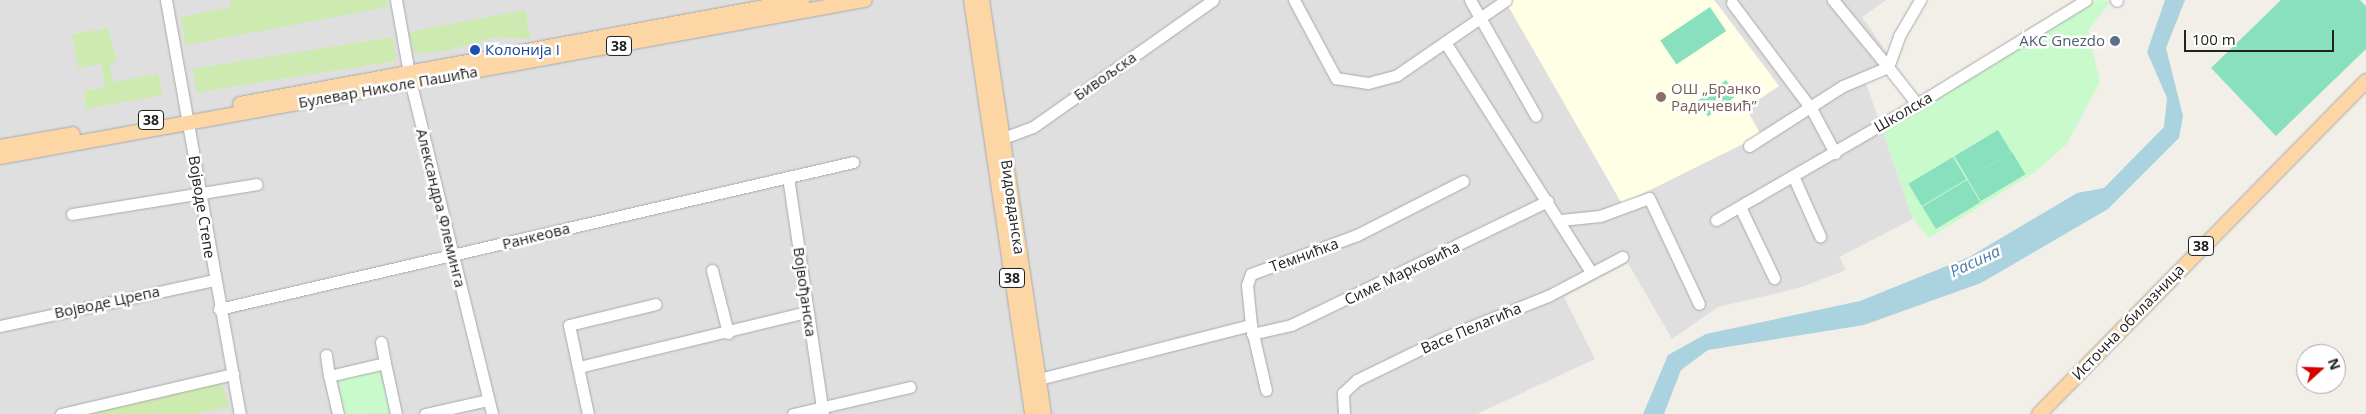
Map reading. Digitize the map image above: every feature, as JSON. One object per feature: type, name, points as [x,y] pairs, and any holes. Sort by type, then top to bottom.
[{"type":"main road","name":"Булевар Николе Пашића","points":[[409,78],[802,0]]},
{"type":"main road","name":"Булевар Николе Пашића","points":[[0,147],[187,118],[865,0]]},
{"type":"main road","name":"Видовданска","points":[[971,0],[997,141],[1030,363],[1032,414]]},
{"type":"main road","name":"Видовданска","points":[[982,0],[997,141]]},
{"type":"main road","name":"Источна обилазница","points":[[2039,414],[2366,81]]},
{"type":"main road","name":"Булевар Николе Пашића","points":[[0,157],[187,118]]},
{"type":"main road","name":"Видовданска","points":[[1030,363],[1039,379],[1044,414]]},
{"type":"street","name":"Војводе Степе","points":[[166,0],[219,309],[240,414]]},
{"type":"street","name":"Александра Флеминга","points":[[396,0],[409,78],[492,414]]},
{"type":"street","name":"Бивољска","points":[[997,141],[1033,127],[1213,0]]},
{"type":"street","points":[[1294,0],[1325,62],[1336,78],[1347,82],[1390,78],[1506,0]]},
{"type":"street","points":[[1470,0],[1536,116]]},
{"type":"street","points":[[1832,0],[1917,104]]},
{"type":"street","points":[[1749,146],[1812,110],[1843,86],[1888,67],[1899,36],[1920,0]]},
{"type":"street","name":"Школска","points":[[1716,220],[1794,178],[2086,0]]},
{"type":"street","points":[[1732,3],[1812,110],[1835,153]]},
{"type":"street","points":[[1445,42],[1561,220],[1591,272]]},
{"type":"street","name":"Ранкеова","points":[[219,309],[453,257],[853,162]]},
{"type":"street","name":"Војвођанска","points":[[788,177],[822,410]]},
{"type":"street","points":[[1794,178],[1820,236]]},
{"type":"street","name":"Темнићка","points":[[1266,390],[1252,330],[1247,285],[1251,274],[1357,235],[1463,181]]},
{"type":"street","points":[[72,214],[199,195],[257,184]]},
{"type":"street","points":[[1561,220],[1600,216],[1649,198],[1699,304]]},
{"type":"street","name":"Симе Марковића","points":[[1039,379],[1252,330],[1291,325],[1548,201]]},
{"type":"street","points":[[1740,207],[1774,278]]},
{"type":"street","name":"Васе Пелагића","points":[[1344,414],[1343,393],[1357,380],[1622,257]]},
{"type":"street","points":[[712,270],[728,332]]},
{"type":"street","name":"Војводе Црепа","points":[[0,326],[214,280]]},
{"type":"street","points":[[588,414],[569,325],[656,304]]},
{"type":"street","points":[[579,367],[807,312]]},
{"type":"street","points":[[381,342],[396,414]]},
{"type":"street","points":[[326,355],[338,414]]},
{"type":"street","points":[[329,376],[385,363]]},
{"type":"street","points":[[60,414],[233,374]]},
{"type":"street","points":[[793,414],[822,410],[910,388]]},
{"type":"street","points":[[425,414],[488,400]]},
{"type":"shaded area","points":[[0,0],[1514,0],[1507,4],[1746,108],[1778,85],[1714,0],[1886,0],[1862,17],[1890,57],[1866,83],[1913,219],[1839,257],[1846,270],[1799,288],[1718,307],[1672,339],[1628,263],[1564,297],[1595,359],[1477,414],[0,414]]},
{"type":"shaded area","name":"ОШ „Бранко Радичевић”","points":[[1514,0],[1714,0],[1779,86],[1746,108],[1761,135],[1622,204],[1507,4]]},
{"type":"green space","points":[[230,0],[387,0],[388,7],[186,45],[180,17],[231,7]]},
{"type":"green space","points":[[2097,0],[2110,2],[2088,31],[2100,82],[2066,145],[2035,172],[1929,238],[1913,219],[1883,131]]},
{"type":"green space","points":[[2281,0],[2360,0],[2366,6],[2366,49],[2276,136],[2211,68]]},
{"type":"green space","points":[[1710,7],[1726,31],[1676,65],[1660,41]]},
{"type":"green space","points":[[525,10],[531,39],[494,37],[446,51],[415,53],[408,32]]},
{"type":"green space","points":[[108,28],[117,61],[110,63],[113,82],[158,74],[162,95],[86,109],[84,91],[105,87],[101,64],[78,68],[72,34]]},
{"type":"green space","points":[[393,37],[397,61],[196,92],[192,69]]},
{"type":"green space","points":[[1726,80],[1737,95],[1708,117],[1697,101]]},
{"type":"green space","points":[[1998,130],[2011,152],[1968,179],[1954,156]]},
{"type":"green space","points":[[2012,152],[2025,174],[1981,201],[1967,179]]},
{"type":"green space","points":[[1953,157],[1966,179],[1922,206],[1908,184]]},
{"type":"green space","points":[[1967,180],[1980,202],[1936,229],[1922,207]]},
{"type":"green space","points":[[379,369],[390,413],[342,414],[339,378]]},
{"type":"green space","points":[[221,382],[229,407],[194,414],[83,414]]},
{"type":"water","name":"Расина","points":[[2165,0],[2185,0],[2166,48],[2183,116],[2179,138],[2108,209],[1981,283],[1864,325],[1708,350],[1681,370],[1664,414],[1643,414],[1668,355],[1706,334],[1860,301],[1969,257],[2077,193],[2104,188],[2164,127],[2167,98],[2147,52]]},
{"type":"place","name":"AKC Gnezdo","points":[[2115,41]]},
{"type":"place","name":"Колонија I","points":[[475,50]]},
{"type":"place","name":"ОШ „Бранко Радичевић”","points":[[1661,97]]}]
